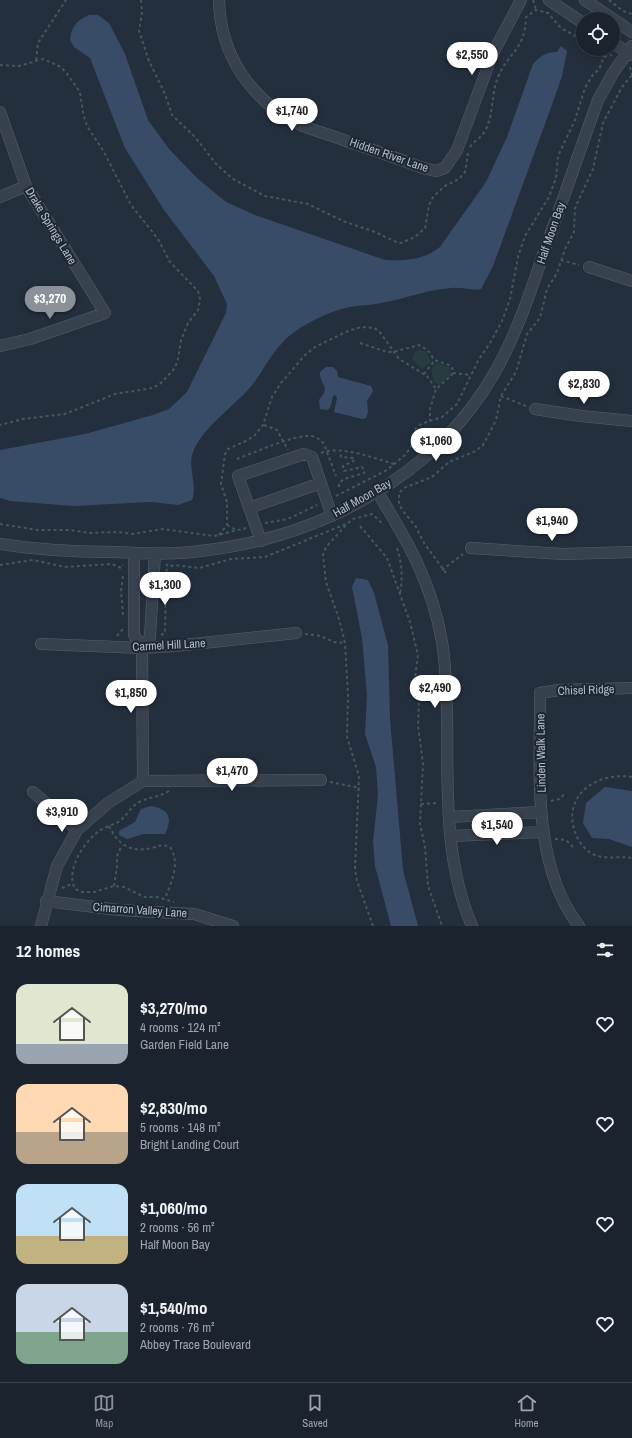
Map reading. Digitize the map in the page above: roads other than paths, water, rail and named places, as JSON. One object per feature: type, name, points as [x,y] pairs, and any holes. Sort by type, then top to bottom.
[{"type":"street","name":"Hidden River Lane","points":[[219,0],[222,31],[228,51],[236,69],[264,102],[304,126],[423,168],[436,170],[445,168],[457,150],[493,53],[521,0]]},
{"type":"street","points":[[549,0],[576,18]]},
{"type":"street","points":[[585,0],[603,12]]},
{"type":"street","points":[[620,24],[632,32]]},
{"type":"street","points":[[620,46],[631,51]]},
{"type":"street","name":"Half Moon Bay","points":[[0,544],[49,550],[134,553],[198,552],[261,541],[310,526],[378,493],[438,445],[460,422],[494,374],[507,350],[524,312],[598,100],[613,73],[631,51]]},
{"type":"street","name":"Drake Springs Lane","points":[[0,112],[26,186],[104,313],[30,339],[0,346]]},
{"type":"street","points":[[0,197],[26,186]]},
{"type":"street","points":[[588,267],[632,281]]},
{"type":"street","points":[[535,409],[581,416],[632,421]]},
{"type":"street","points":[[261,541],[238,476],[304,454],[312,456],[332,516]]},
{"type":"street","points":[[249,508],[321,483]]},
{"type":"street","points":[[378,493],[416,558],[435,611],[442,642],[451,836],[454,861],[460,889],[472,926]]},
{"type":"street","points":[[471,548],[563,554],[632,552]]},
{"type":"street","points":[[134,553],[134,635],[142,648],[143,781]]},
{"type":"street","points":[[142,648],[150,637],[155,553]]},
{"type":"street","name":"Carmel Hill Lane","points":[[41,644],[142,648],[175,646],[296,633]]},
{"type":"street","name":"Chisel Ridge","points":[[540,693],[559,690],[632,688]]},
{"type":"street","name":"Linden Walk Lane","points":[[540,693],[541,807],[543,836],[560,896],[578,926]]},
{"type":"street","points":[[41,926],[46,902],[57,866],[77,830],[108,803],[143,781],[321,780]]},
{"type":"street","points":[[33,792],[77,830]]},
{"type":"street","points":[[450,817],[541,807]]},
{"type":"street","points":[[451,836],[543,836]]},
{"type":"street","name":"Cimarron Valley Lane","points":[[46,902],[119,910],[194,914],[233,926]]},
{"type":"water","points":[[89,15],[98,15],[109,23],[125,54],[148,120],[169,149],[198,179],[226,202],[255,215],[385,260],[414,259],[427,255],[440,247],[486,182],[507,137],[533,64],[544,55],[557,52],[561,46],[567,51],[562,76],[553,102],[493,266],[481,289],[443,289],[382,303],[354,306],[324,315],[296,331],[278,348],[247,391],[209,428],[197,444],[191,458],[194,494],[192,500],[178,505],[151,502],[73,506],[10,501],[0,498],[0,450],[85,434],[169,409],[187,392],[226,313],[227,304],[214,276],[164,210],[125,148],[90,58],[74,47],[70,40],[75,24]]},
{"type":"water","points":[[326,367],[333,367],[337,371],[338,377],[371,386],[373,391],[367,401],[368,412],[366,418],[362,419],[334,412],[337,398],[335,395],[333,396],[330,408],[327,410],[320,409],[319,400],[323,395],[325,388],[320,372]]},
{"type":"water","points":[[356,578],[368,580],[374,593],[388,645],[390,719],[403,870],[418,926],[391,926],[375,866],[373,841],[378,795],[376,767],[365,734],[367,695],[362,638],[352,587]]},
{"type":"water","points":[[605,787],[632,791],[632,847],[609,839],[592,838],[583,823],[586,803]]},
{"type":"water","points":[[151,806],[162,809],[168,815],[169,823],[165,834],[144,834],[127,839],[119,835],[119,831],[135,822],[141,809]]}]
